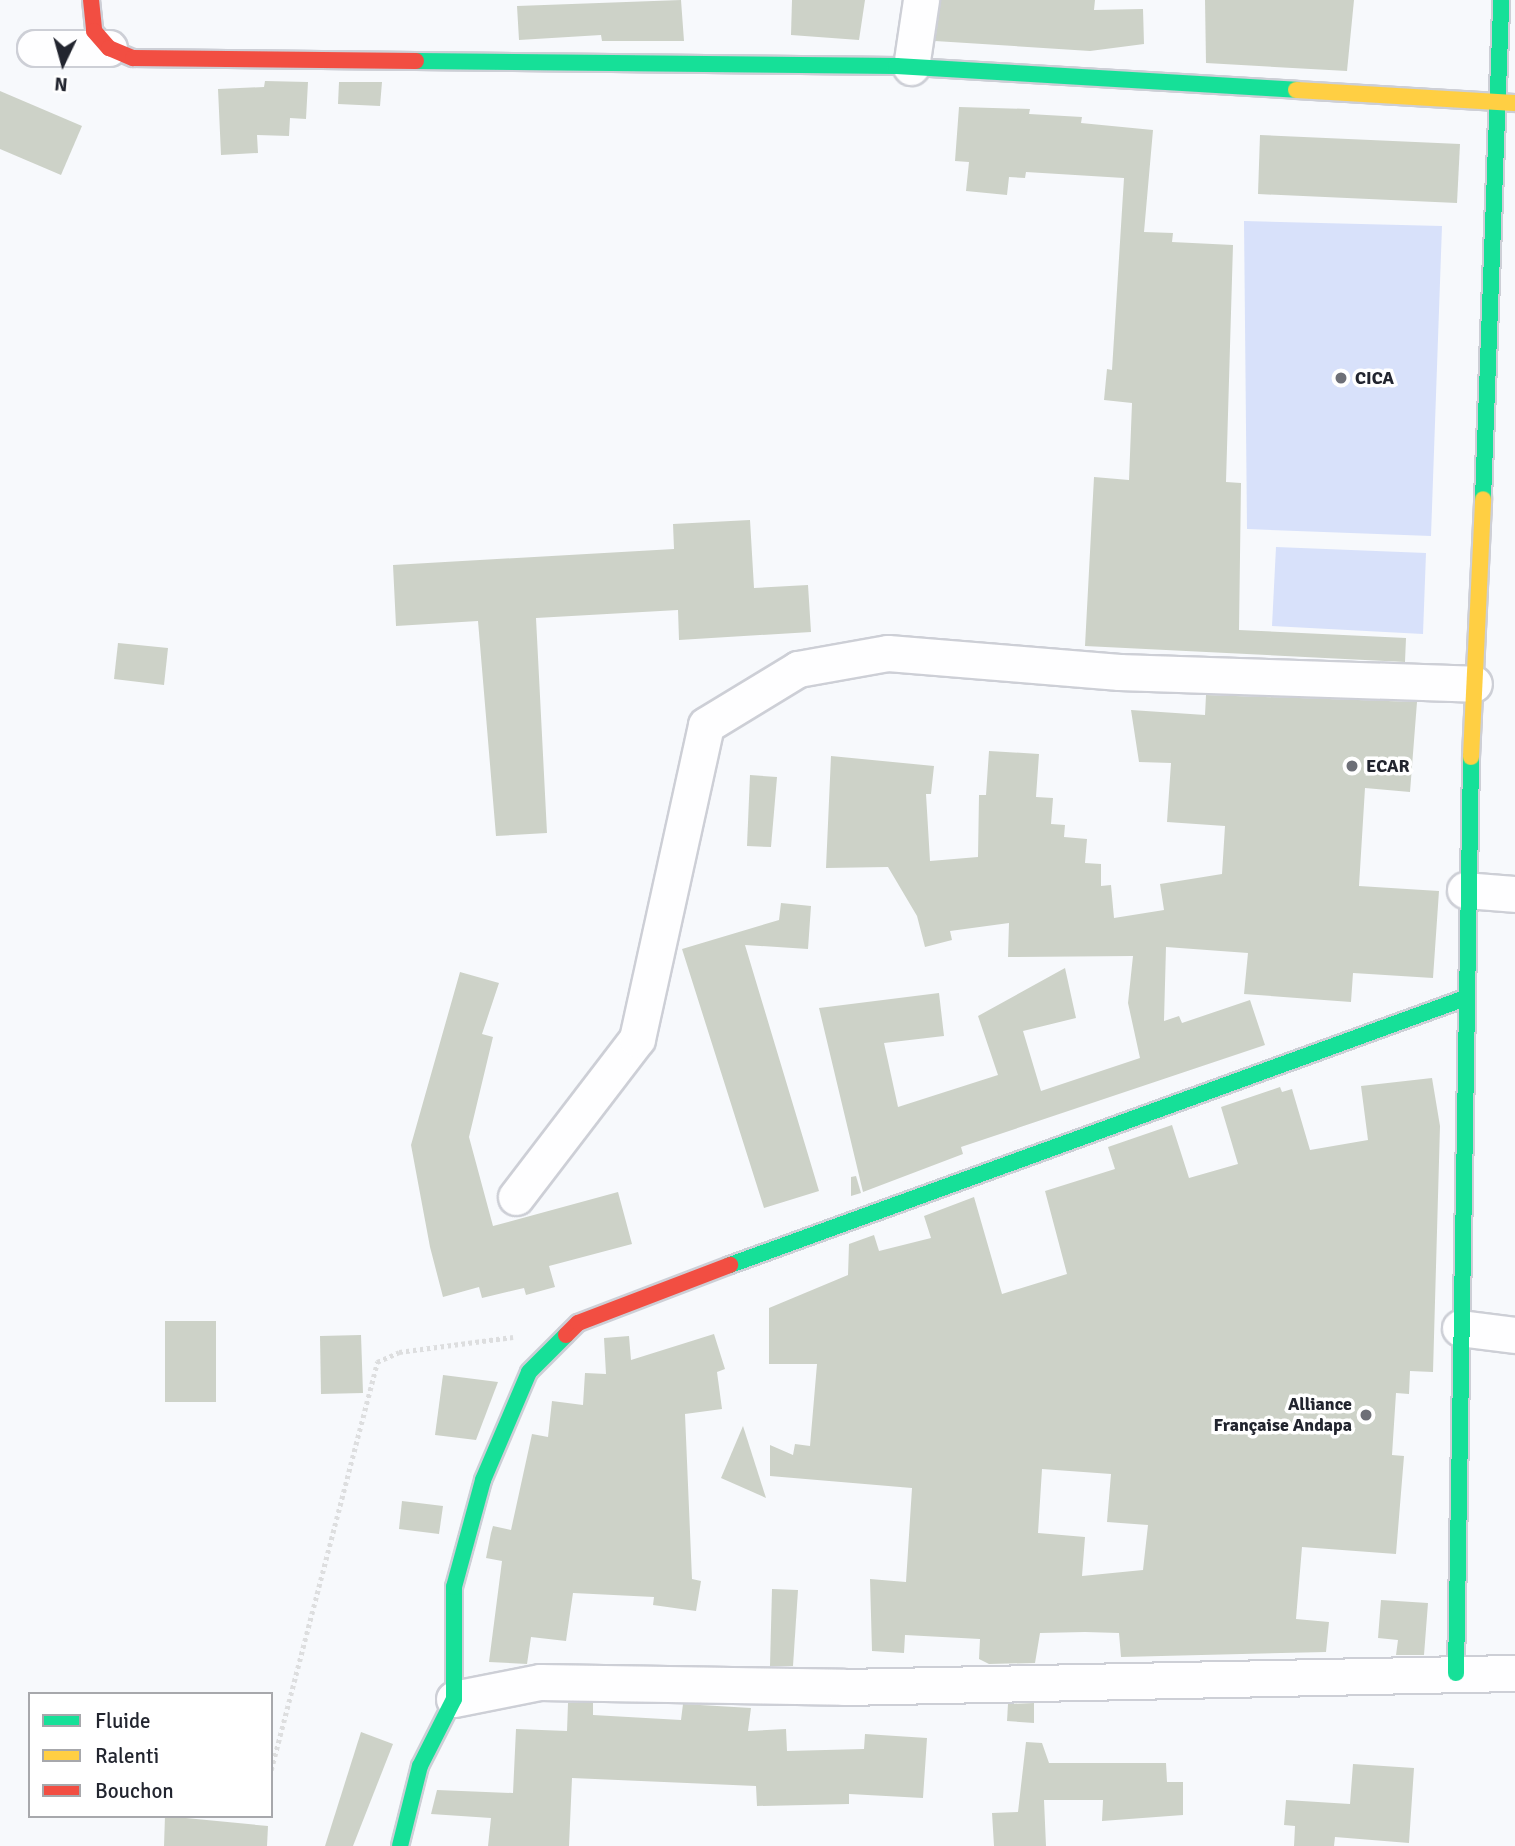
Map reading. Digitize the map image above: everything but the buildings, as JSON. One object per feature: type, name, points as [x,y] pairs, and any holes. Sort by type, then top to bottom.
[{"type":"street","points":[[91,0],[94,31],[109,48]]},
{"type":"street","points":[[911,67],[921,0]]},
{"type":"street","points":[[1456,1673],[1462,999],[1474,684],[1508,103],[1501,0]]},
{"type":"street","points":[[35,48],[109,48],[133,58],[911,67],[1508,103]]},
{"type":"street","points":[[516,1197],[637,1039],[706,725],[798,670],[888,653],[1119,672],[1474,684]]},
{"type":"street","points":[[1465,890],[1515,894]]},
{"type":"street","points":[[400,1846],[420,1766],[454,1699],[454,1587],[483,1480],[529,1372],[578,1323],[1062,1140],[1462,999]]},
{"type":"street","points":[[1460,1328],[1515,1335]]},
{"type":"street","points":[[454,1699],[540,1682],[844,1687],[1515,1673]]},
{"type":"path","points":[[273,1762],[377,1362],[399,1352],[520,1336]]},
{"type":"shaded area","name":"CICA","points":[[1244,221],[1442,226],[1431,536],[1247,529]]},
{"type":"shaded area","points":[[1276,547],[1426,553],[1423,634],[1272,626]]},
{"type":"traffic: fast","points":[[1483,499],[1501,0]]},
{"type":"traffic: fast","points":[[416,61],[896,66],[1296,90]]},
{"type":"traffic: fast","points":[[1456,1673],[1471,757]]},
{"type":"traffic: fast","points":[[730,1265],[1463,999]]},
{"type":"traffic: fast","points":[[400,1846],[420,1766],[454,1699],[454,1587],[483,1480],[529,1372],[566,1335]]},
{"type":"traffic: slow","points":[[1296,90],[1515,103]]},
{"type":"traffic: slow","points":[[1471,757],[1483,499]]},
{"type":"traffic: jam","points":[[91,0],[94,31],[109,48],[133,58],[416,61]]},
{"type":"traffic: jam","points":[[566,1335],[578,1323],[730,1265]]},
{"type":"place","name":"CICA","points":[[1341,378]]},
{"type":"place","name":"ECAR","points":[[1352,766]]},
{"type":"place","name":"Alliance Française Andapa","points":[[1366,1415]]}]
